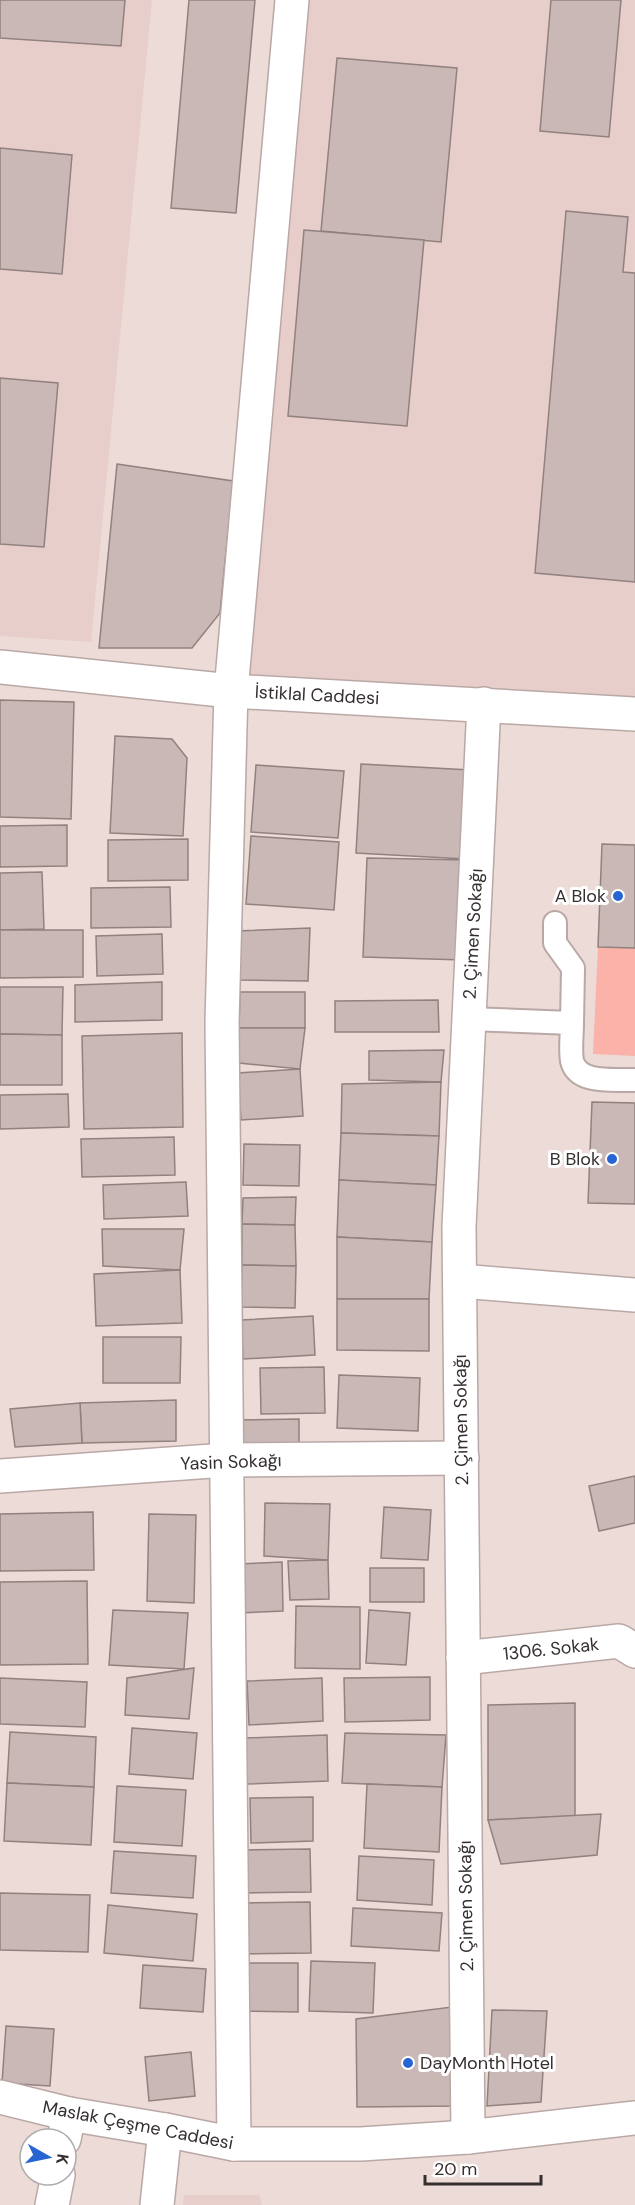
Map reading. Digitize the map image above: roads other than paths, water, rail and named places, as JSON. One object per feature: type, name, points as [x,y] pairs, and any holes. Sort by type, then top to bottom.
[{"type":"street","points":[[234,2144],[222,1022],[231,691],[292,0]]},
{"type":"street","name":"İstiklal Caddesi","points":[[0,667],[231,691],[635,714]]},
{"type":"street","name":"2. Çimen Sokağı","points":[[468,2137],[459,1227],[484,704]]},
{"type":"street","points":[[460,1281],[635,1295]]},
{"type":"street","name":"Yasin Sokağı","points":[[0,1476],[226,1460],[462,1458]]},
{"type":"street","name":"1306. Sokak","points":[[463,1658],[619,1641],[635,1651]]},
{"type":"street","name":"Maslak Çeşme Caddesi","points":[[0,2097],[66,2127]]},
{"type":"street","name":"Maslak Çeşme Caddesi","points":[[78,2127],[165,2130],[234,2144],[361,2144],[468,2137],[635,2118]]},
{"type":"street","points":[[157,2205],[165,2130]]},
{"type":"street","points":[[52,2205],[56,2187]]},
{"type":"lane","points":[[555,923],[555,943],[573,968],[572,1054],[576,1071],[593,1078],[635,1080]]},
{"type":"lane","points":[[469,1019],[572,1023]]},
{"type":"place","name":"A Blok","points":[[618,896]]},
{"type":"place","name":"B Blok","points":[[612,1159]]},
{"type":"place","name":"DayMonth Hotel","points":[[408,2063]]}]
